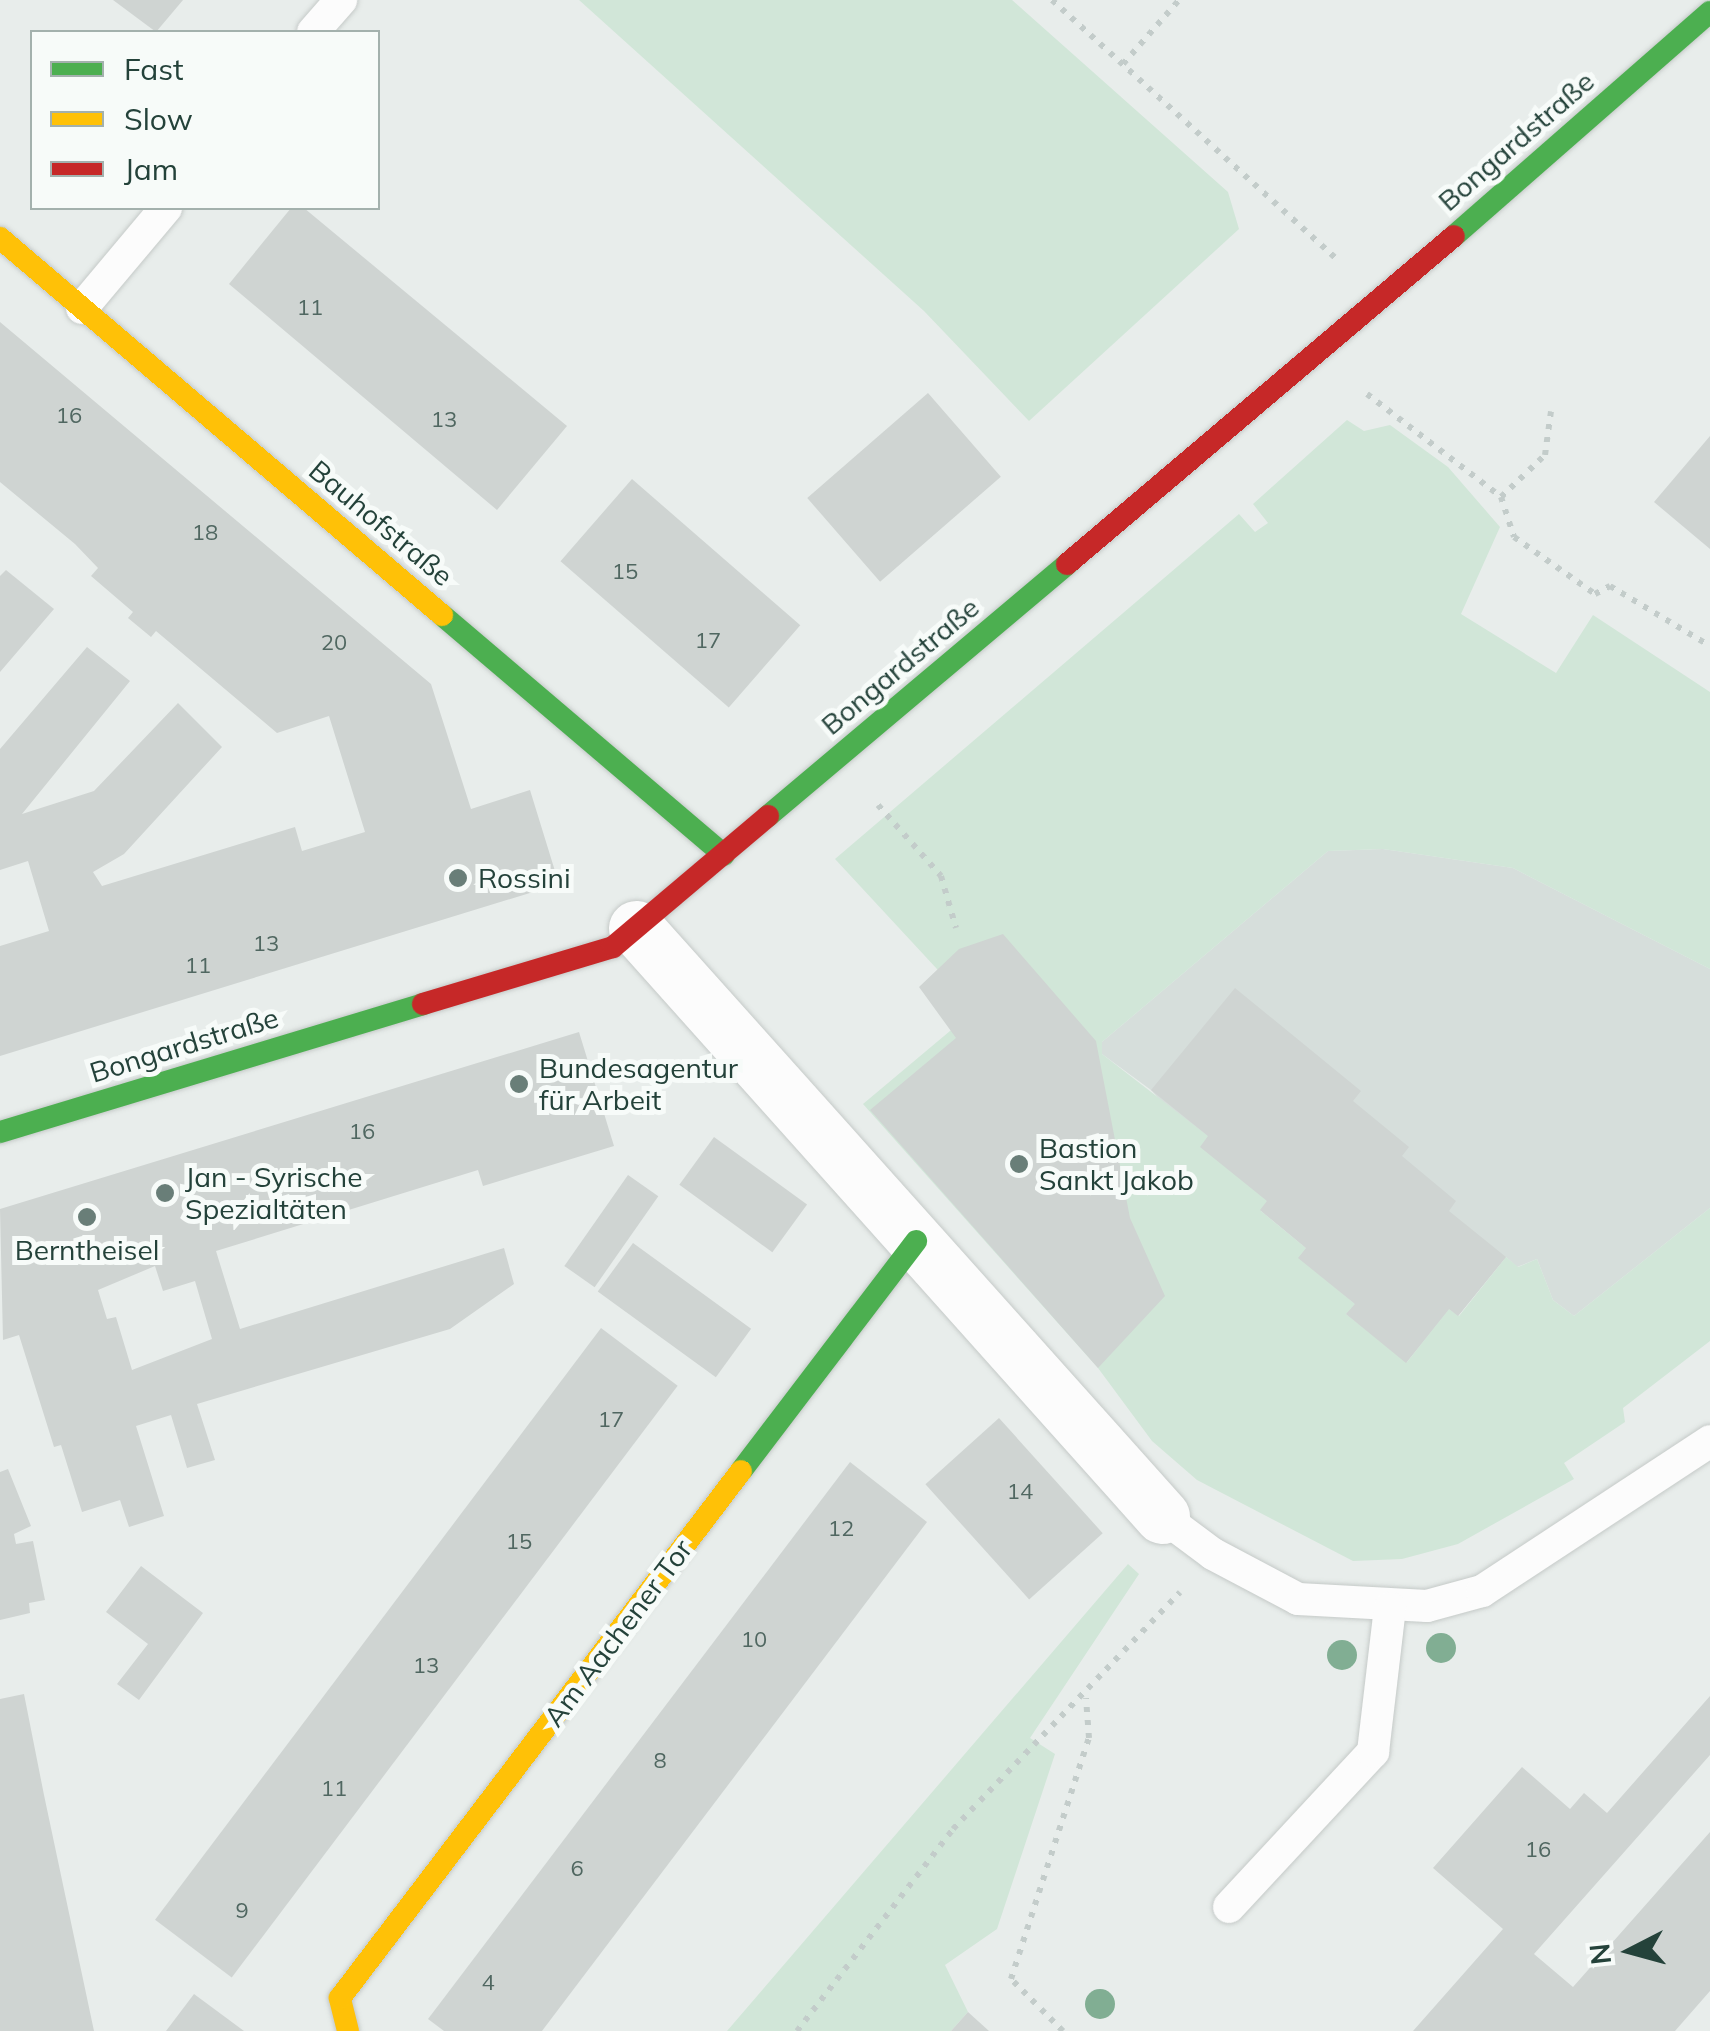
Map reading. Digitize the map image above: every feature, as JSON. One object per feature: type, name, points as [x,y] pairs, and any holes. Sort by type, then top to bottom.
[{"type":"street","name":"Bongardstraße","points":[[0,1132],[614,947],[1382,299],[1710,12]]},
{"type":"street","name":"Bauhofstraße","points":[[0,238],[724,855]]},
{"type":"street","points":[[636,928],[1162,1516]]},
{"type":"street","name":"Am Aachener Tor","points":[[348,2031],[340,1998],[916,1241]]},
{"type":"lane","points":[[315,30],[340,0]]},
{"type":"lane","points":[[82,308],[164,210]]},
{"type":"lane","points":[[1162,1516],[1212,1554],[1298,1599],[1390,1608],[1428,1606],[1482,1590],[1710,1441]]},
{"type":"lane","points":[[1229,1907],[1373,1752],[1390,1608]]},
{"type":"path","points":[[1052,0],[1382,299]]},
{"type":"path","points":[[1123,64],[1179,0]]},
{"type":"path","points":[[1311,359],[1392,410],[1501,497],[1514,537],[1540,556],[1595,594],[1610,586],[1710,646]]},
{"type":"path","points":[[1501,497],[1545,455],[1551,411]]},
{"type":"path","points":[[837,759],[941,876],[956,928]]},
{"type":"path","points":[[797,2031],[953,1830],[1086,1697],[1212,1554]]},
{"type":"path","points":[[1063,2031],[1010,1979],[1089,1738],[1086,1697]]},
{"type":"shaded area","points":[[1383,849],[1513,868],[1710,969],[1710,1208],[1574,1316],[1553,1300],[1537,1259],[1517,1267],[1506,1257],[1458,1316],[1450,1309],[1406,1363],[1346,1314],[1354,1303],[1298,1258],[1306,1248],[1260,1210],[1151,1090],[1102,1054],[1102,1042],[1328,851]]},
{"type":"green space","points":[[579,0],[1012,0],[1228,192],[1239,229],[1029,421],[924,311]]},
{"type":"green space","points":[[1347,420],[1364,431],[1390,425],[1448,467],[1500,527],[1461,614],[1556,673],[1593,615],[1710,692],[1710,969],[1513,868],[1383,849],[1328,851],[1102,1042],[1102,1054],[1208,1136],[1267,1201],[1261,1211],[1306,1248],[1299,1257],[1355,1304],[1346,1314],[1407,1362],[1449,1309],[1459,1316],[1506,1257],[1518,1267],[1537,1259],[1553,1300],[1574,1316],[1710,1208],[1710,1341],[1623,1408],[1625,1422],[1564,1463],[1574,1479],[1458,1544],[1402,1559],[1353,1561],[1197,1480],[1152,1441],[1098,1368],[863,1104],[975,1010],[835,859],[1239,514],[1255,532],[1268,523],[1253,504]]},
{"type":"green space","points":[[1128,1564],[1139,1574],[1030,1738],[1055,1754],[997,1929],[945,1965],[968,2012],[951,2031],[727,2031]]},
{"type":"building","points":[[113,0],[183,0],[158,30]]},
{"type":"building","points":[[289,210],[306,210],[567,426],[497,510],[229,284]]},
{"type":"building","points":[[0,322],[431,684],[471,809],[530,790],[559,884],[0,1056],[0,946],[49,931],[28,861],[0,870],[0,749],[87,647],[130,681],[22,814],[94,791],[178,703],[222,747],[124,854],[93,872],[102,886],[295,827],[302,851],[365,832],[329,716],[277,733],[156,631],[151,637],[128,618],[133,612],[91,576],[98,568],[0,482]]},
{"type":"building","points":[[928,393],[1001,477],[880,582],[807,498]]},
{"type":"building","points":[[1710,436],[1710,549],[1654,502]]},
{"type":"building","points":[[632,479],[800,625],[729,708],[560,561]]},
{"type":"building","points":[[6,570],[54,609],[0,672],[0,576]]},
{"type":"building","name":"Bastion Sankt Jakob","points":[[1003,934],[1096,1041],[1130,1218],[1165,1296],[1098,1368],[870,1110],[956,1038],[919,987],[959,949]]},
{"type":"building","points":[[1235,988],[1361,1091],[1353,1101],[1409,1147],[1402,1156],[1456,1201],[1449,1211],[1506,1257],[1458,1316],[1449,1309],[1406,1363],[1346,1314],[1355,1304],[1298,1258],[1306,1248],[1260,1210],[1267,1201],[1200,1147],[1208,1136],[1151,1090]]},
{"type":"building","points":[[579,1032],[614,1146],[483,1186],[478,1170],[216,1251],[240,1329],[504,1248],[514,1284],[450,1329],[197,1404],[215,1460],[187,1468],[171,1415],[136,1426],[164,1516],[129,1527],[120,1500],[82,1512],[61,1445],[54,1447],[19,1335],[3,1340],[0,1209]],"holes":[[[155,1266],[163,1291],[195,1281],[212,1339],[132,1370],[116,1317],[107,1319],[98,1290]]]},
{"type":"building","points":[[714,1137],[807,1205],[772,1252],[679,1185]]},
{"type":"building","points":[[628,1175],[658,1196],[595,1287],[564,1266]]},
{"type":"building","points":[[633,1243],[751,1329],[716,1377],[598,1292]]},
{"type":"building","points":[[601,1328],[678,1386],[232,1978],[155,1920]]},
{"type":"building","points":[[999,1418],[1103,1533],[1029,1599],[925,1484]]},
{"type":"building","points":[[850,1462],[927,1522],[542,2031],[444,2031],[428,2019]]},
{"type":"building","points":[[8,1469],[31,1526],[14,1534],[16,1544],[33,1541],[45,1600],[29,1603],[30,1613],[0,1620],[0,1472]]},
{"type":"building","points":[[141,1566],[203,1613],[139,1700],[117,1684],[148,1644],[106,1612]]},
{"type":"building","points":[[24,1694],[94,2031],[0,2031],[0,1699]]},
{"type":"building","points":[[1710,1696],[1710,1755],[1534,1954],[1573,1987],[1710,1832],[1710,1991],[1675,2031],[1413,2031],[1503,1929],[1433,1868],[1522,1767],[1570,1809],[1584,1793],[1607,1813]]},
{"type":"building","points":[[194,1994],[244,2031],[166,2031]]},
{"type":"building","points":[[968,2012],[989,2031],[951,2031]]},
{"type":"traffic: fast","points":[[1454,236],[1710,12]]},
{"type":"traffic: fast","points":[[768,816],[1067,564]]},
{"type":"traffic: fast","points":[[442,615],[724,855]]},
{"type":"traffic: fast","points":[[0,1132],[423,1004]]},
{"type":"traffic: fast","points":[[741,1471],[916,1241]]},
{"type":"traffic: slow","points":[[0,238],[442,615]]},
{"type":"traffic: slow","points":[[348,2031],[340,1998],[741,1471]]},
{"type":"traffic: jam","points":[[1067,564],[1454,236]]},
{"type":"traffic: jam","points":[[423,1004],[613,947],[768,816]]},
{"type":"place","name":"Rossini","points":[[458,878]]},
{"type":"place","name":"Bundesagentur für Arbeit","points":[[519,1084]]},
{"type":"place","name":"Bastion Sankt Jakob","points":[[1019,1164]]},
{"type":"place","name":"Jan - Syrische Spezialtäten","points":[[165,1193]]},
{"type":"place","name":"Berntheisel","points":[[87,1217]]}]
